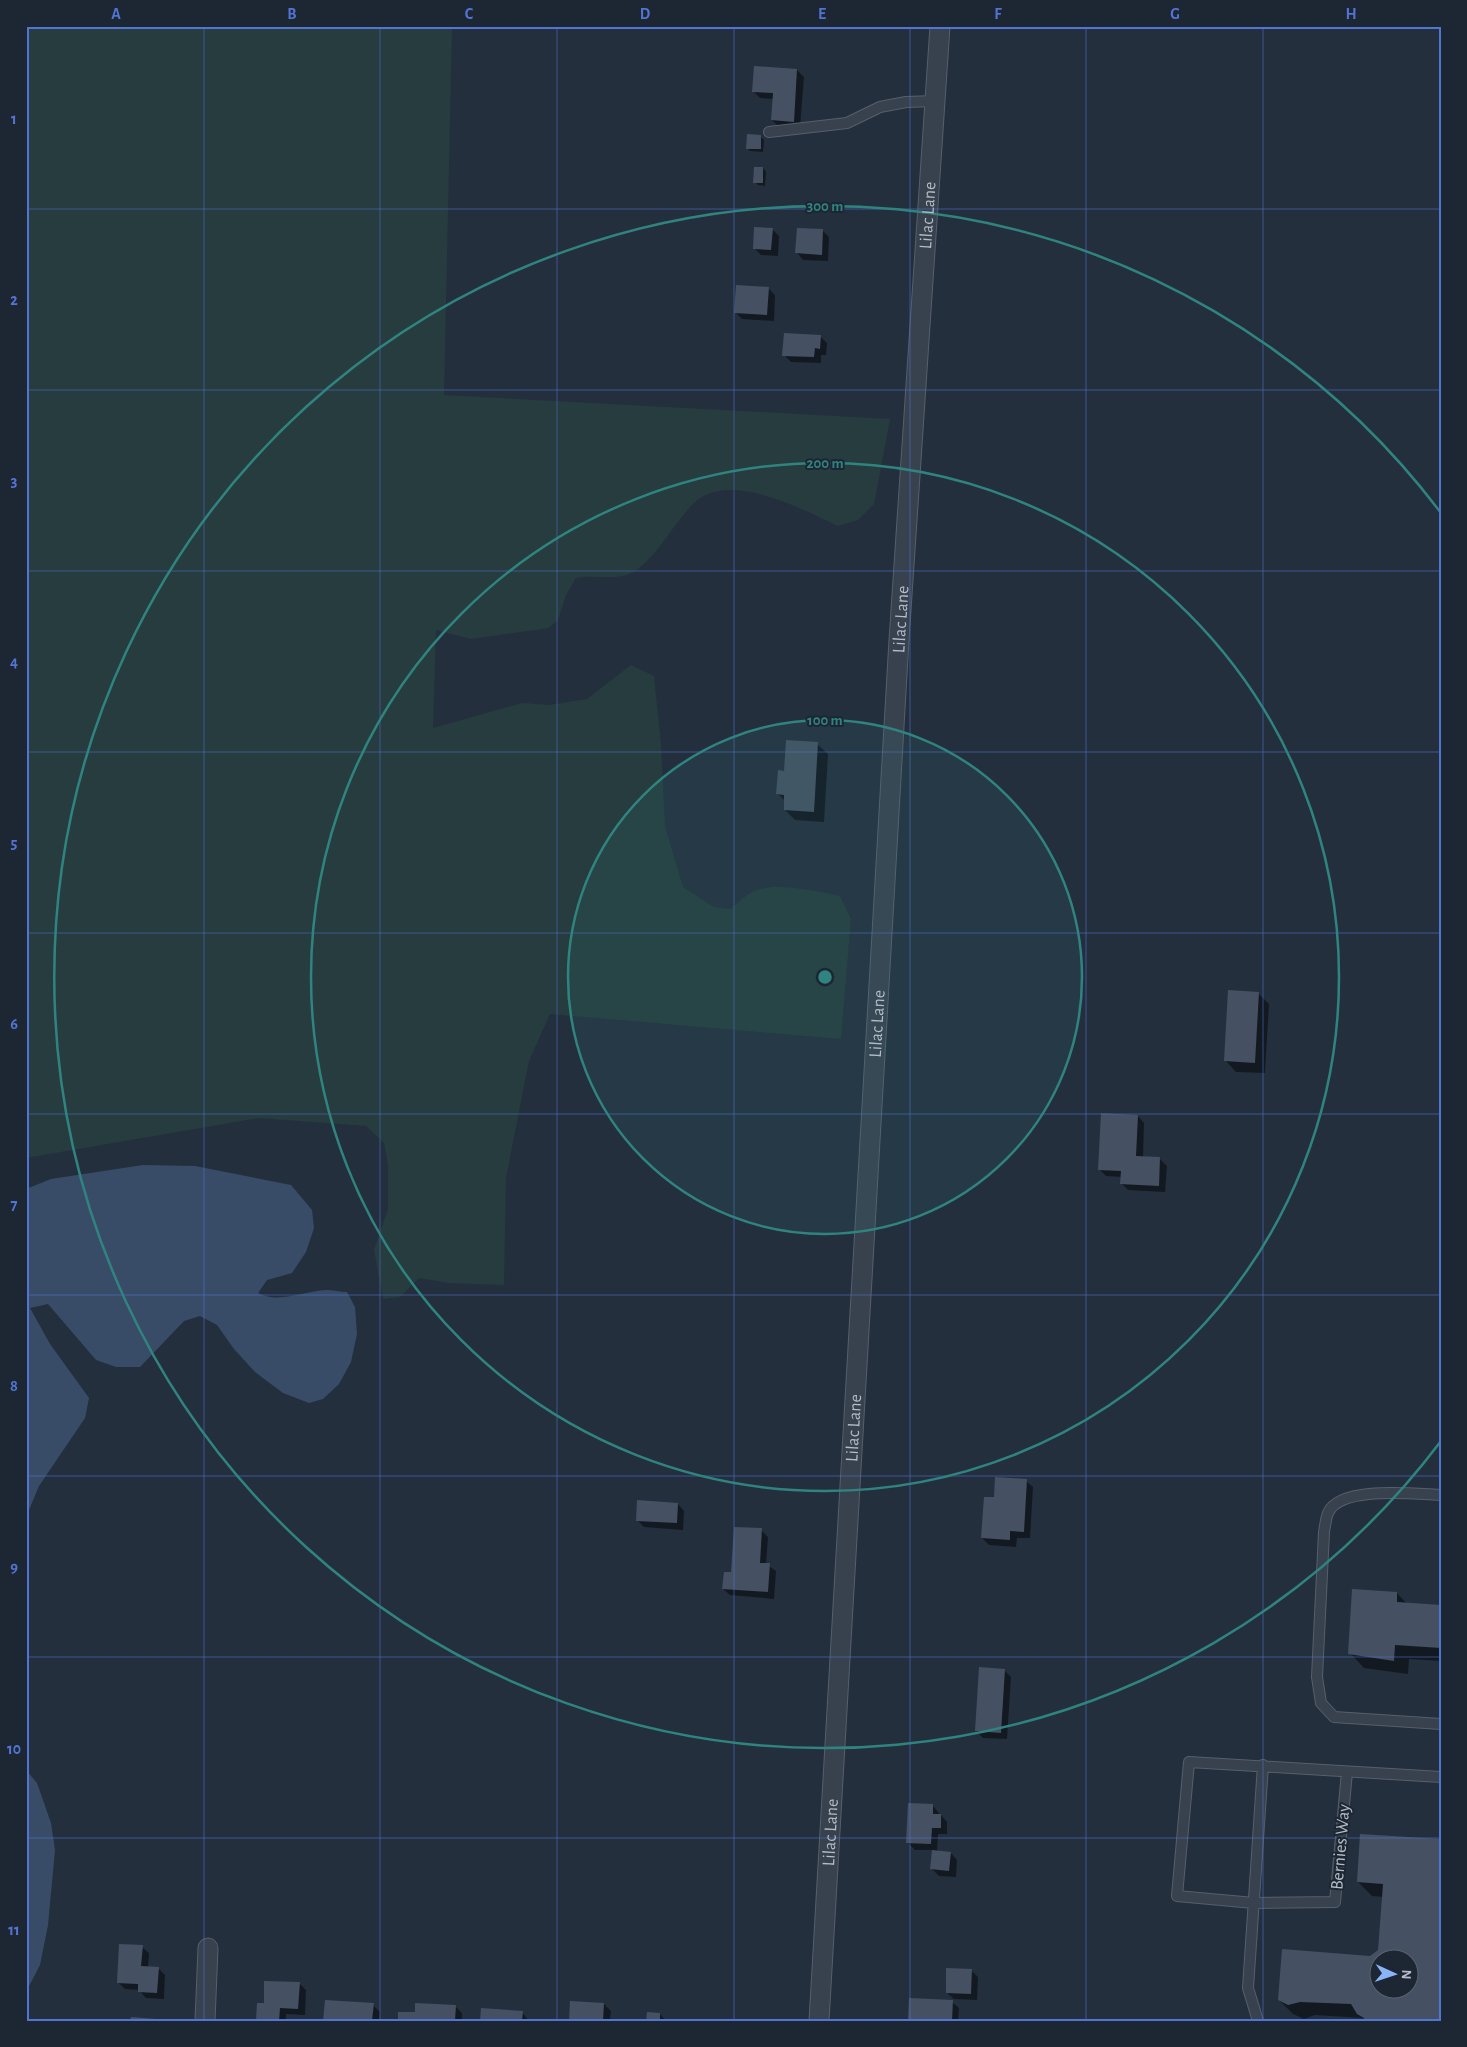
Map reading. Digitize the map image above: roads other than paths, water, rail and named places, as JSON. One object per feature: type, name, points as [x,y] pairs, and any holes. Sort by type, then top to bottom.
[{"type":"street","name":"Lilac Lane","points":[[819,2021],[899,640],[940,26]]},
{"type":"street","points":[[205,2021],[208,1948]]},
{"type":"lane","points":[[769,132],[847,123],[880,107],[906,102],[935,101]]},
{"type":"lane","points":[[1441,1495],[1384,1492],[1362,1494],[1336,1504],[1328,1512],[1324,1532],[1317,1677],[1321,1703],[1334,1717],[1441,1724]]},
{"type":"lane","name":"Bernies Way","points":[[1263,1765],[1189,1762],[1178,1896],[1254,1903],[1335,1902],[1347,1772]]},
{"type":"lane","points":[[1258,2021],[1248,1988],[1263,1765],[1441,1777]]},
{"type":"water","points":[[143,1165],[195,1166],[291,1185],[312,1210],[314,1228],[306,1252],[292,1273],[267,1280],[258,1293],[266,1296],[283,1297],[326,1290],[347,1292],[355,1307],[357,1334],[351,1362],[339,1384],[323,1399],[309,1403],[283,1393],[255,1372],[234,1349],[217,1325],[200,1316],[184,1321],[140,1367],[116,1367],[96,1360],[48,1304],[30,1308],[50,1344],[89,1398],[85,1418],[39,1486],[26,1517],[26,1189],[51,1179]]},
{"type":"water","points":[[26,1770],[37,1783],[51,1823],[55,1850],[48,1925],[40,1965],[26,1992]]}]
